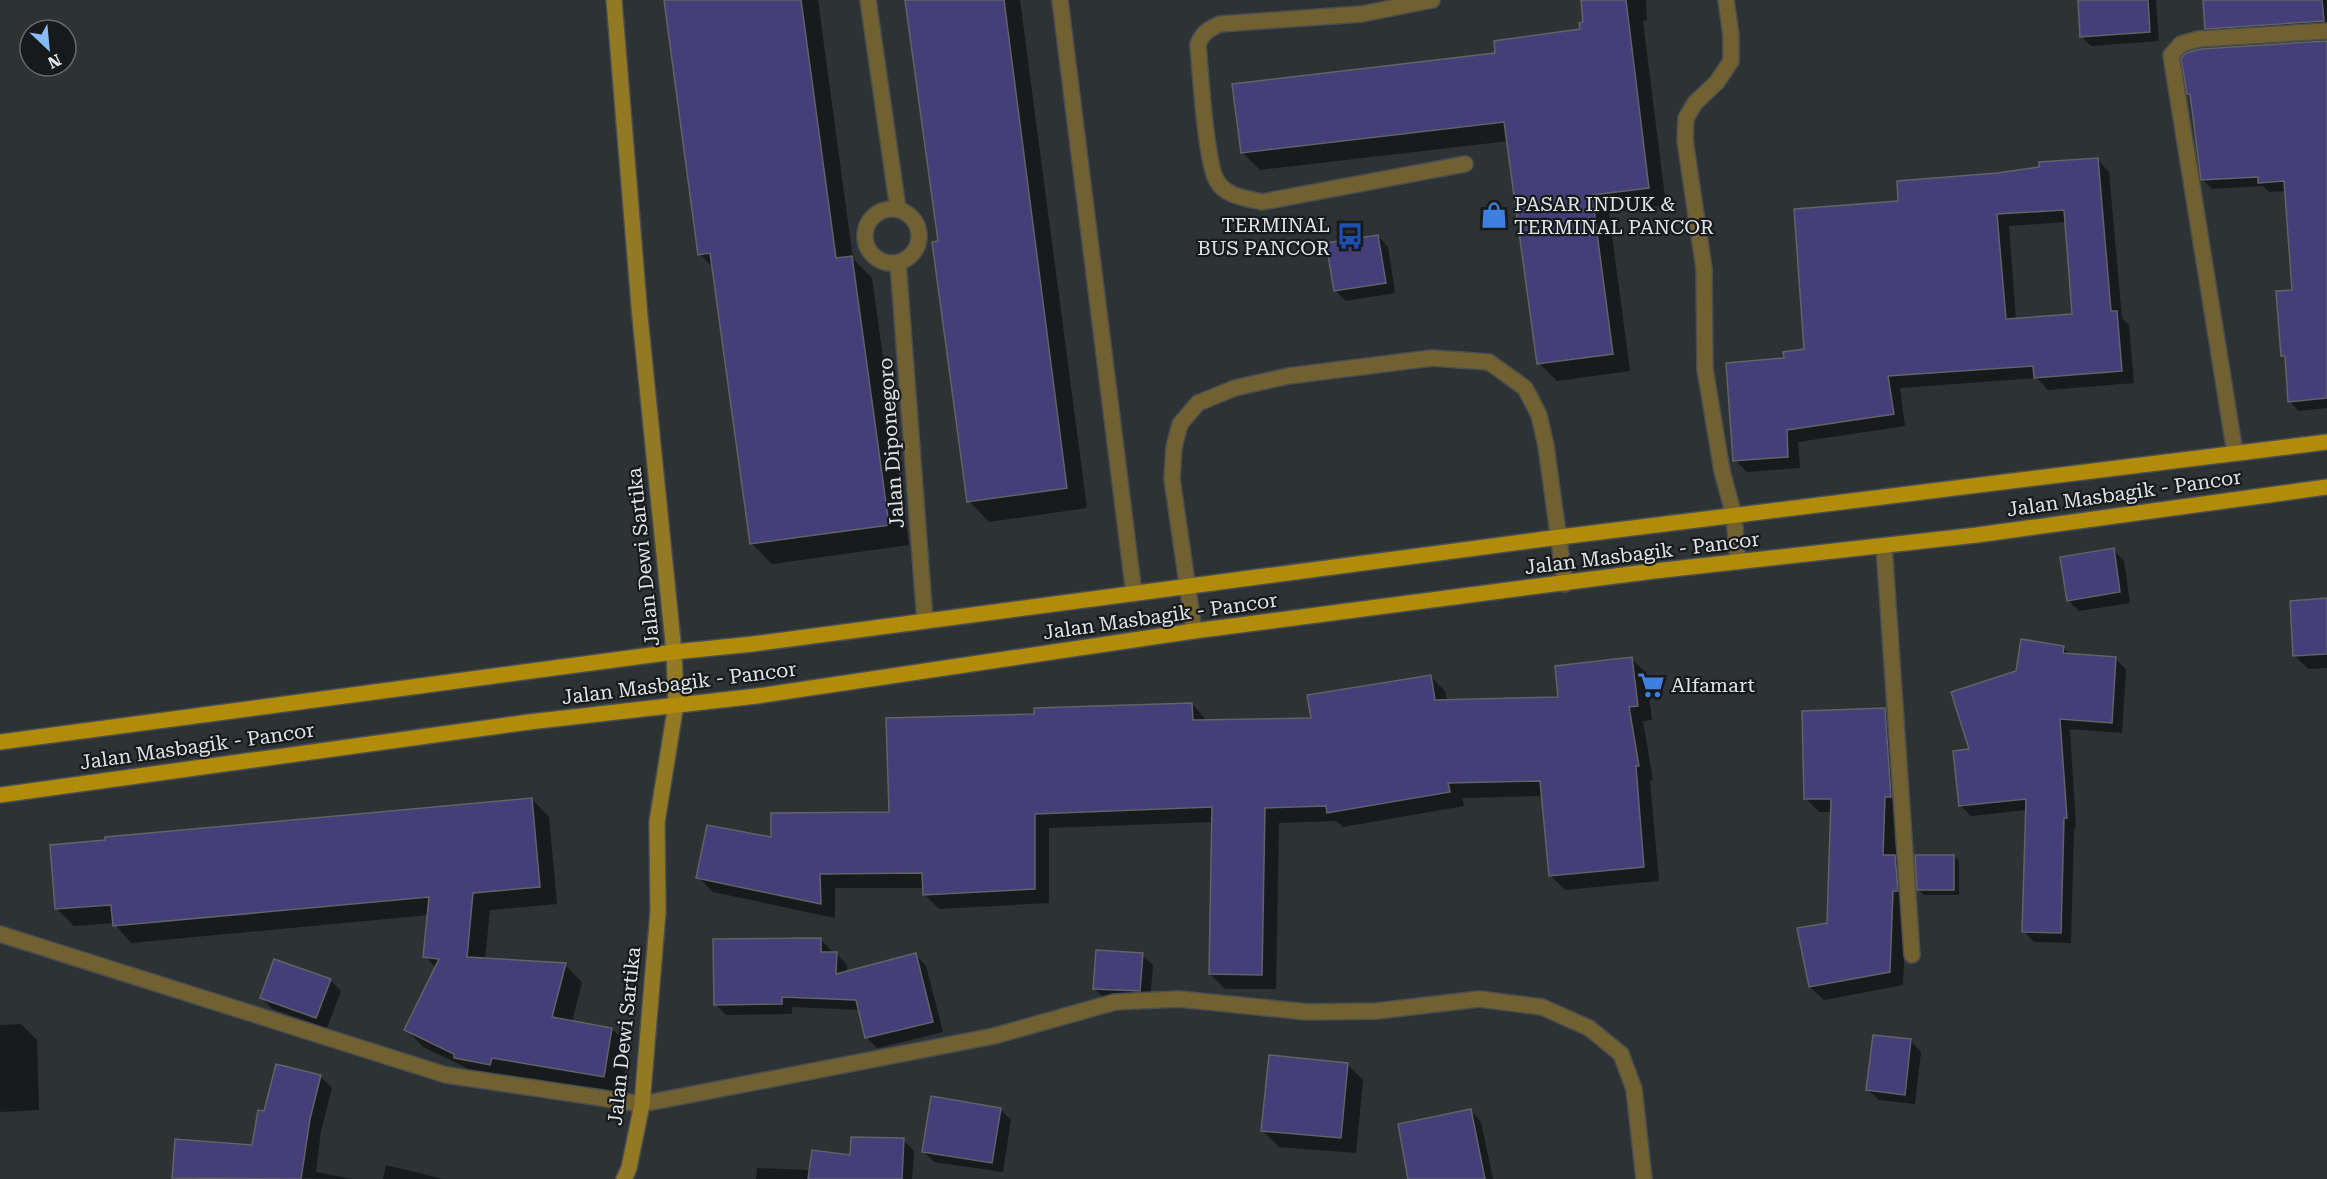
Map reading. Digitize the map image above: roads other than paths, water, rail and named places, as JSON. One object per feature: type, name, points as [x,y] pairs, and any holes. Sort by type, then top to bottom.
[{"type":"main road","name":"Jalan Masbagik - Pancor","points":[[0,742],[1560,537],[2327,442]]},
{"type":"main road","name":"Jalan Masbagik - Pancor","points":[[0,795],[224,762],[676,704],[757,696],[1194,631],[1738,562],[1884,546],[2327,487]]},
{"type":"street","name":"Jalan Dewi Sartika","points":[[615,0],[640,317],[674,652],[676,704],[657,822],[658,912],[642,1104],[629,1175]]},
{"type":"street","points":[[868,0],[898,209]]},
{"type":"street","points":[[1060,0],[1134,594]]},
{"type":"street","points":[[1432,0],[1362,14],[1220,24],[1202,34],[1198,44],[1210,159],[1217,182],[1233,196],[1262,202],[1465,164]]},
{"type":"street","points":[[1726,0],[1731,34],[1731,60],[1717,82],[1686,118],[1685,140],[1704,269],[1705,369],[1722,471],[1734,516],[1738,562]]},
{"type":"street","points":[[2235,453],[2171,55],[2181,44],[2199,39],[2327,31]]},
{"type":"street","points":[[885,209],[898,209],[908,214],[916,224],[919,236],[917,248],[909,257],[898,263],[886,263],[874,258],[867,248],[864,236],[867,224],[874,214],[885,209]]},
{"type":"street","name":"Jalan Diponegoro","points":[[898,263],[925,621]]},
{"type":"street","points":[[1194,631],[1172,479],[1174,447],[1180,424],[1198,403],[1235,388],[1288,376],[1432,358],[1489,362],[1525,388],[1539,415],[1560,537],[1565,584]]},
{"type":"street","points":[[1884,546],[1912,955]]},
{"type":"street","points":[[0,934],[446,1076],[642,1104],[994,1036],[1115,1002],[1179,999],[1308,1012],[1377,1011],[1479,999],[1542,1007],[1589,1028],[1621,1054],[1634,1089],[1644,1179]]},
{"type":"place","name":"PASAR INDUK & TERMINAL PANCOR","points":[[1494,215]]},
{"type":"place","name":"TERMINAL BUS PANCOR","points":[[1350,236]]},
{"type":"place","name":"Alfamart","points":[[1651,685]]}]
